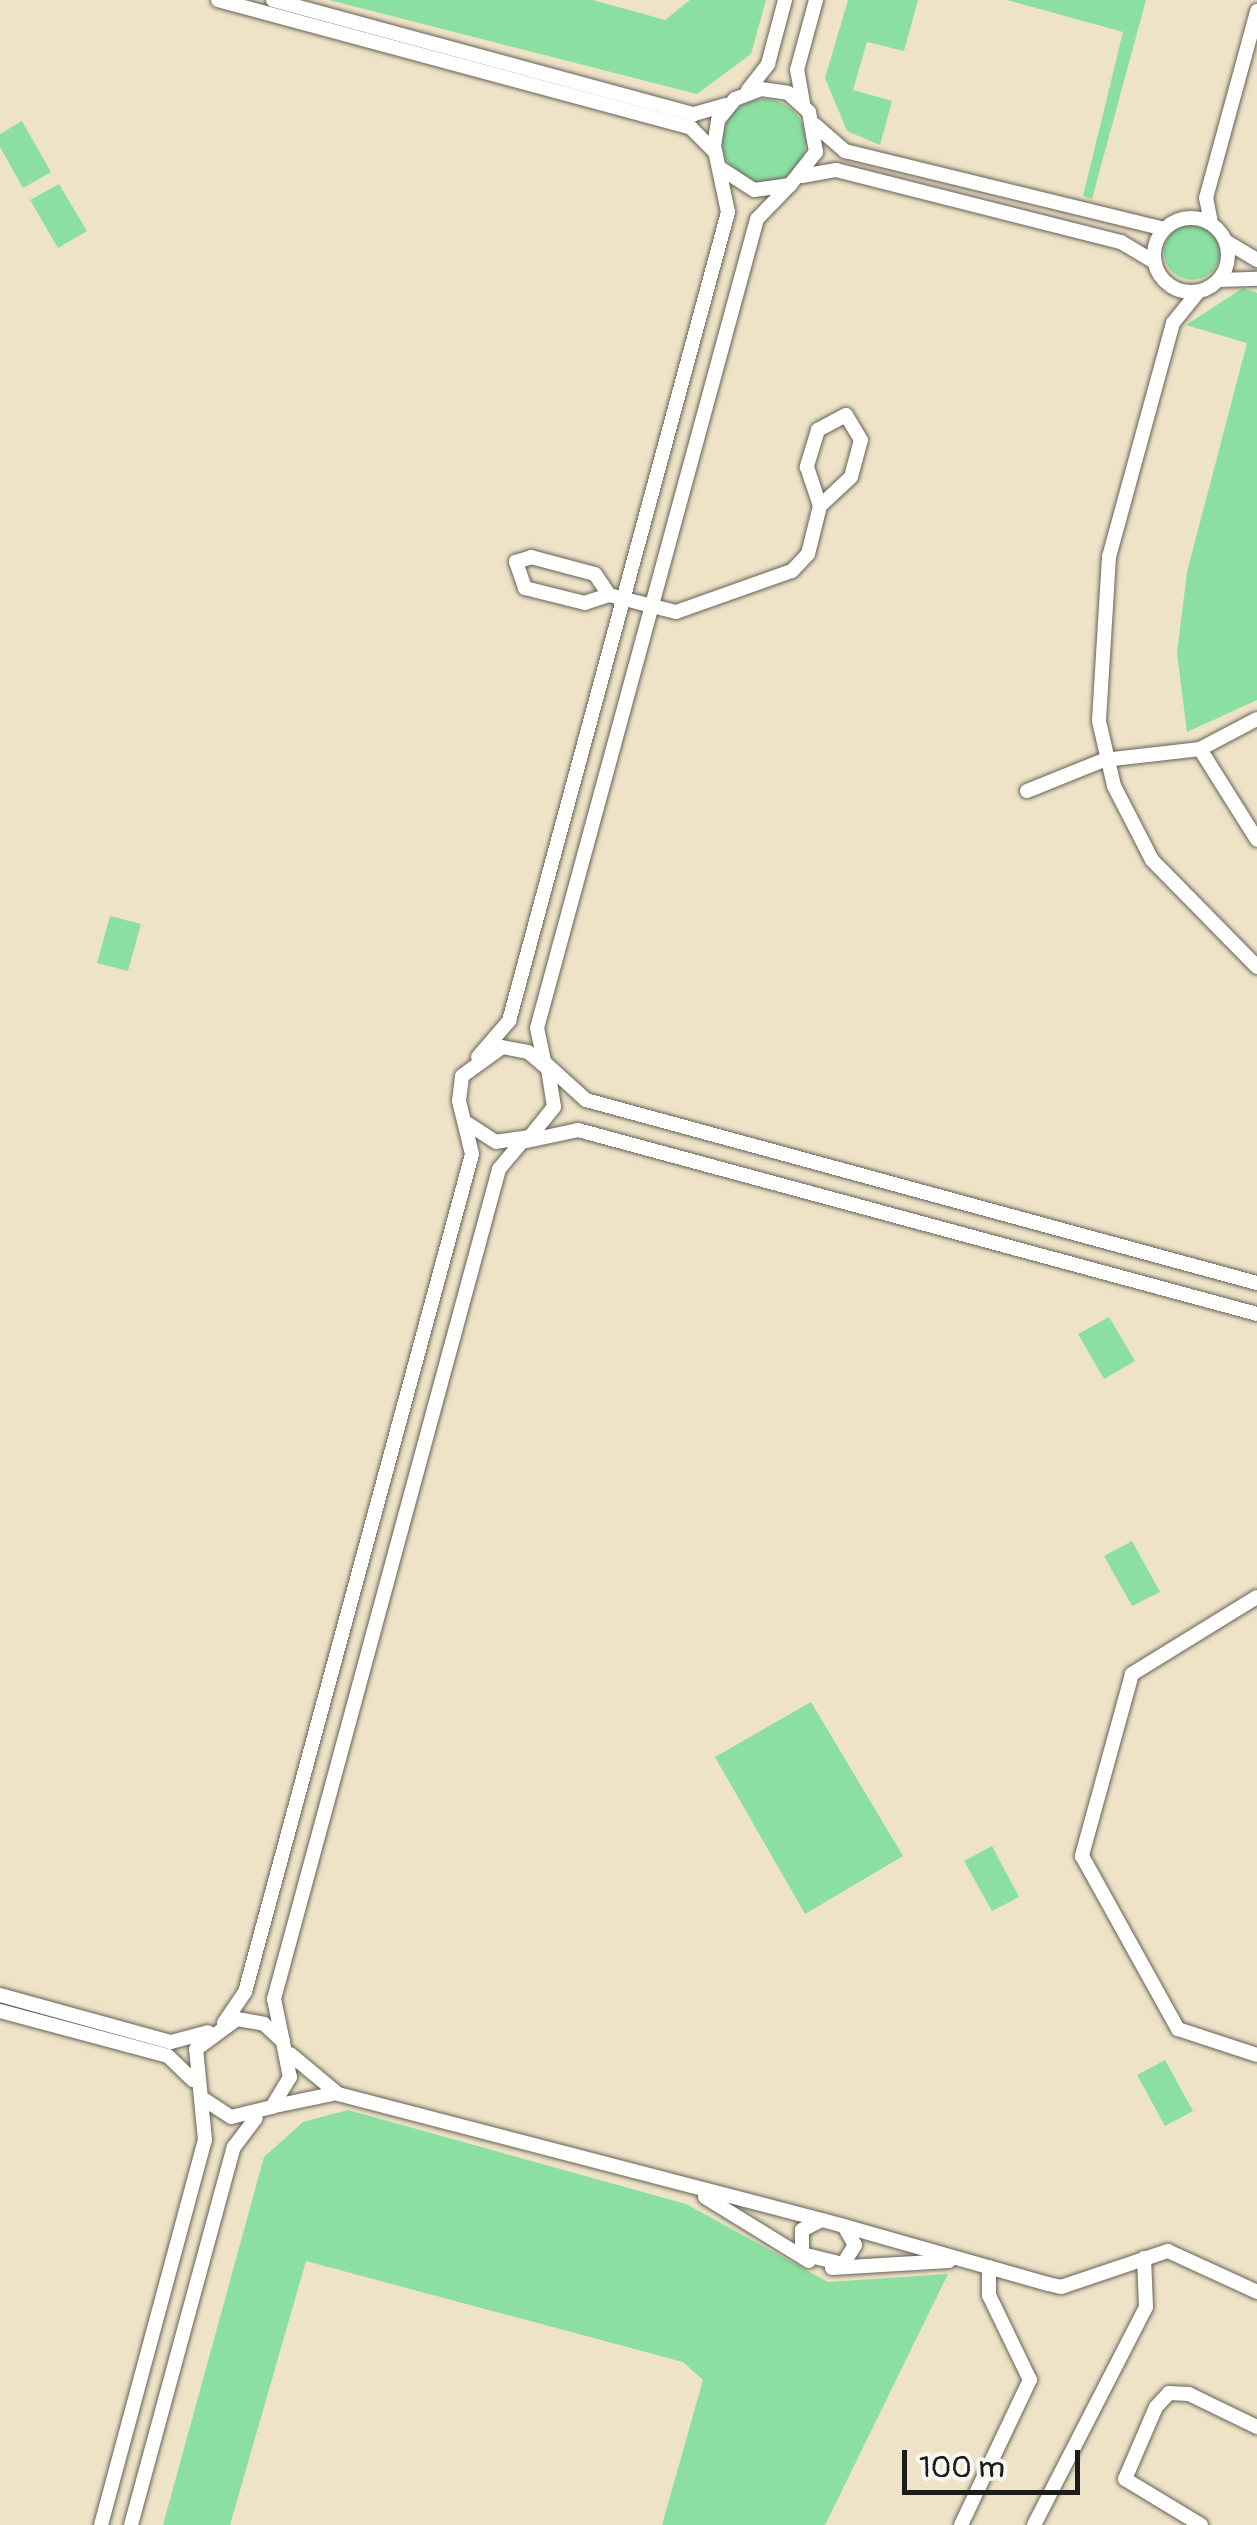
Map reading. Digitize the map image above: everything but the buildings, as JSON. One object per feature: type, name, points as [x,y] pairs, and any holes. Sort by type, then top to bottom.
[{"type":"street","points":[[218,0],[691,128],[720,165],[754,190],[836,170],[1121,242],[1154,262],[1164,282],[1173,323]]},
{"type":"street","points":[[273,0],[694,114],[741,95],[775,89],[812,118],[844,151],[1164,229],[1186,218],[1206,198]]},
{"type":"street","points":[[101,2525],[205,2140],[193,2061],[245,1992],[471,1161],[468,1124],[459,1088],[478,1056],[509,1020],[616,597],[728,212],[718,120],[768,64],[785,0]]},
{"type":"street","points":[[131,2525],[234,2148],[287,2089],[286,2048],[274,1999],[499,1168],[554,1107],[537,1028],[757,219],[796,181],[816,152],[812,118],[796,70],[816,0]]},
{"type":"street","points":[[1257,11],[1206,198],[1211,223],[1226,242],[1257,260]]},
{"type":"street","points":[[1186,218],[1211,223]]},
{"type":"street","points":[[1154,262],[1164,229]]},
{"type":"street","points":[[1219,280],[1226,242]]},
{"type":"street","points":[[1257,279],[1219,280],[1198,292],[1173,323],[1100,607],[1104,760],[1169,882],[1257,967]]},
{"type":"street","points":[[1164,282],[1198,292]]},
{"type":"street","points":[[616,597],[595,574],[531,557],[514,569],[525,588],[585,603],[616,597],[676,612],[792,571],[808,554],[820,506],[851,477],[861,440],[846,415],[827,419],[812,448],[808,480],[820,506]]},
{"type":"street","points":[[1028,791],[1104,760],[1200,749],[1257,719]]},
{"type":"street","points":[[1200,749],[1257,840]]},
{"type":"street","points":[[478,1056],[516,1048],[586,1100],[1257,1282]]},
{"type":"street","points":[[468,1124],[496,1142],[578,1130],[1257,1314]]},
{"type":"street","points":[[1257,1598],[1132,1674],[1082,1856],[1178,2030],[1257,2055]]},
{"type":"street","points":[[0,1996],[171,2042],[218,2026],[264,2024],[338,2094],[1076,2288],[1168,2251],[1257,2292]]},
{"type":"street","points":[[0,2010],[168,2056],[199,2092],[231,2117],[338,2094]]},
{"type":"street","points":[[677,2184],[811,2262],[832,2268],[982,2265]]},
{"type":"street","points":[[811,2262],[800,2236],[822,2220]]},
{"type":"street","points":[[832,2268],[854,2250],[844,2226]]},
{"type":"street","points":[[1034,2525],[1146,2307],[1144,2258]]},
{"type":"street","points":[[961,2525],[1030,2380],[989,2294],[982,2265]]},
{"type":"street","points":[[1201,2525],[1125,2479],[1156,2406],[1169,2393],[1189,2394],[1257,2427]]},
{"type":"green space","points":[[329,0],[593,0],[665,20],[690,0],[766,0],[751,54],[697,94]]},
{"type":"green space","points":[[848,0],[918,0],[904,51],[867,42],[853,90],[892,101],[880,145],[847,131],[825,78]]},
{"type":"green space","points":[[1007,0],[1146,0],[1092,199],[1083,196],[1123,32]]},
{"type":"green space","points":[[764,99],[780,102],[794,111],[803,125],[803,157],[794,171],[780,180],[764,183],[748,180],[734,171],[725,157],[722,141],[725,125],[734,111],[748,102]]},
{"type":"green space","points":[[22,121],[51,172],[23,188],[0,147],[0,134]]},
{"type":"green space","points":[[59,184],[87,231],[58,248],[30,200]]},
{"type":"green space","points":[[1192,224],[1212,232],[1220,252],[1212,272],[1192,280],[1172,272],[1164,252],[1172,232]]},
{"type":"green space","points":[[1243,288],[1257,293],[1257,700],[1187,732],[1177,653],[1187,572],[1247,343],[1186,325]]},
{"type":"green space","points":[[110,916],[141,924],[128,971],[97,963]]},
{"type":"green space","points":[[1109,1317],[1135,1361],[1104,1379],[1078,1334]]},
{"type":"green space","points":[[1132,1541],[1160,1592],[1132,1606],[1104,1556]]},
{"type":"green space","points":[[811,1702],[903,1856],[805,1914],[715,1757]]},
{"type":"green space","points":[[992,1846],[1019,1897],[992,1911],[964,1861]]},
{"type":"green space","points":[[1165,2060],[1193,2111],[1165,2126],[1137,2075]]},
{"type":"green space","points":[[348,2110],[686,2204],[828,2282],[948,2274],[825,2525],[662,2525],[703,2380],[683,2362],[306,2261],[230,2525],[163,2525],[264,2157],[303,2122]]}]
